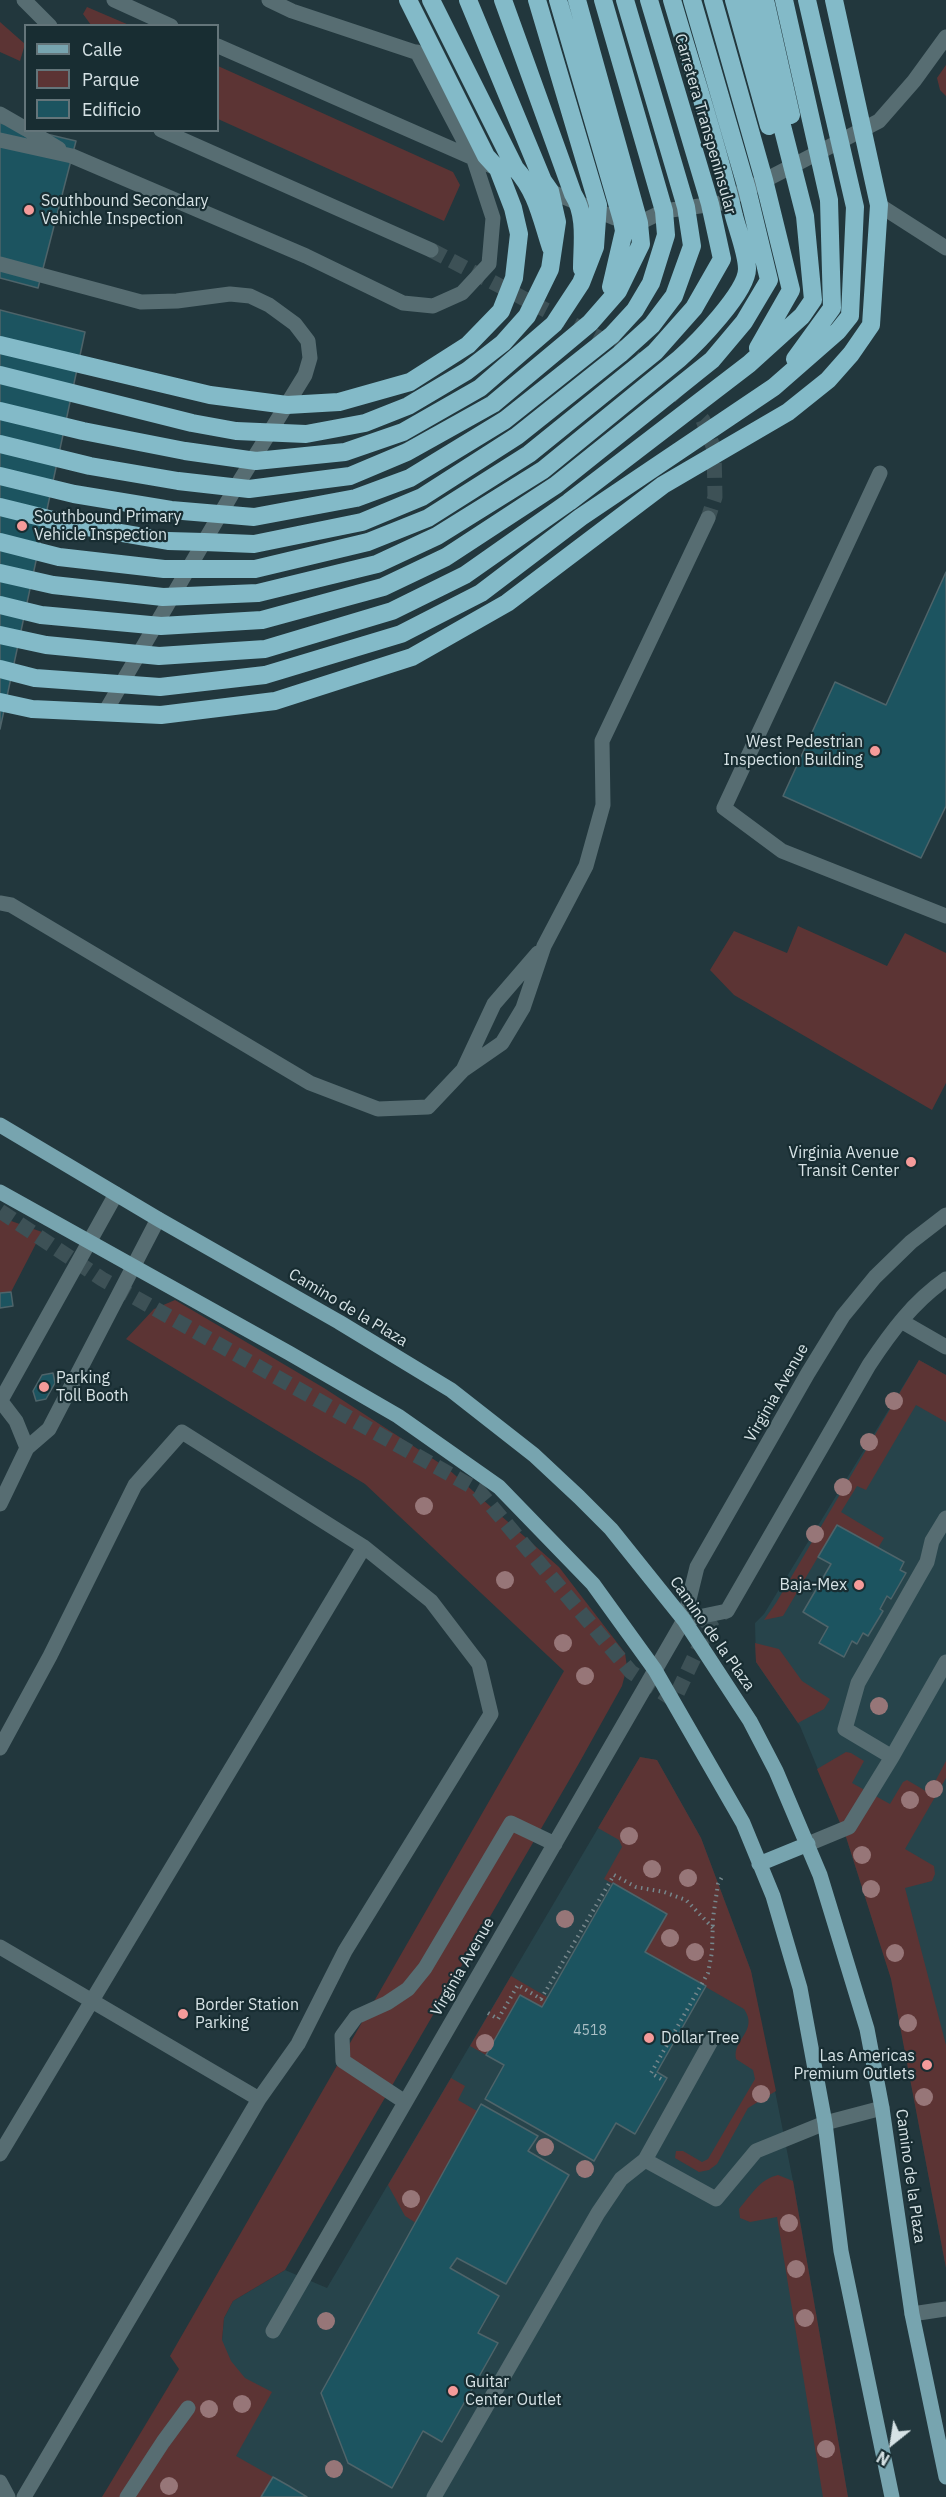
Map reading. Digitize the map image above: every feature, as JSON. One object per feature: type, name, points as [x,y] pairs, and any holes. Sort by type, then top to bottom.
[{"type":"highway","points":[[408,0],[439,61],[480,158],[540,185]]},
{"type":"highway","points":[[431,0],[506,169]]},
{"type":"highway","points":[[0,345],[210,395],[287,405],[339,402],[410,382],[468,345],[501,311],[514,278],[519,234],[506,169],[443,0]]},
{"type":"highway","points":[[468,0],[540,185]]},
{"type":"highway","points":[[0,375],[192,423],[236,431],[306,434],[365,423],[408,406],[467,371],[503,343],[527,316],[550,269],[552,255],[536,199],[540,185],[479,0]]},
{"type":"highway","points":[[503,0],[576,199],[583,225],[581,283]]},
{"type":"highway","points":[[526,0],[599,208]]},
{"type":"highway","points":[[0,411],[163,447],[252,461],[345,452],[403,432],[480,388],[554,324],[581,283],[595,247],[599,208],[537,0]]},
{"type":"highway","points":[[0,444],[90,466],[178,481],[249,489],[350,476],[407,452],[493,404],[590,323],[618,291],[640,244],[627,219],[558,0]]},
{"type":"highway","points":[[577,0],[627,219]]},
{"type":"highway","points":[[0,476],[84,495],[171,510],[254,517],[356,498],[410,478],[504,420],[612,335],[635,310],[651,284],[666,235],[664,211],[603,0]]},
{"type":"highway","points":[[0,507],[69,524],[168,541],[254,544],[362,522],[422,497],[517,436],[620,354],[652,325],[674,296],[692,246],[686,207],[625,0]]},
{"type":"highway","name":"Carretera Transpeninsular","points":[[189,569],[255,569],[368,542],[428,518],[529,454],[655,352],[694,308],[722,259],[710,204],[649,0]]},
{"type":"highway","points":[[0,573],[53,585],[172,597],[258,593],[377,564],[437,536],[543,470],[686,353],[717,320],[740,287],[748,270],[730,198],[672,0]]},
{"type":"highway","points":[[0,605],[41,615],[155,626],[262,620],[383,587],[446,557],[556,485],[712,360],[744,322],[769,280],[747,189],[692,0]]},
{"type":"highway","points":[[713,0],[764,180],[791,290],[749,364]]},
{"type":"highway","points":[[734,0],[798,162]]},
{"type":"highway","points":[[750,0],[798,162]]},
{"type":"highway","points":[[765,0],[798,162],[832,308],[774,387]]},
{"type":"highway","points":[[0,635],[46,645],[159,656],[265,649],[392,611],[465,575],[569,502],[749,364],[802,316],[813,300],[784,0]]},
{"type":"highway","points":[[0,669],[35,678],[160,687],[266,675],[401,634],[481,593],[581,517],[774,387],[838,331],[850,316],[855,207],[807,0]]},
{"type":"highway","points":[[0,702],[32,709],[161,715],[275,701],[412,657],[507,603],[663,485],[788,412],[828,380],[851,354],[871,325],[879,205],[834,0]]},
{"type":"highway","points":[[0,542],[59,557],[164,569],[189,569]]},
{"type":"main road","name":"Camino de la Plaza","points":[[0,1125],[158,1219],[339,1322],[450,1390],[534,1455],[579,1497],[611,1529],[684,1620],[750,1721],[776,1771],[820,1875],[867,2029],[882,2108],[912,2314],[946,2477]]},
{"type":"main road","points":[[0,1192],[398,1416],[499,1487],[593,1584],[655,1670],[743,1823],[773,1896],[800,1988],[825,2123],[841,2251],[892,2497]]},
{"type":"main road","points":[[759,1864],[808,1844]]},
{"type":"street","points":[[24,0],[47,24]]},
{"type":"street","points":[[114,0],[167,24]]},
{"type":"street","points":[[268,0],[439,61]]},
{"type":"street","points":[[540,185],[627,219],[686,207],[721,203],[879,121],[914,81],[946,37]]},
{"type":"street","points":[[219,46],[480,158]]},
{"type":"street","points":[[30,132],[72,156],[306,256],[403,303],[433,306],[462,293],[489,264],[493,218],[480,158],[417,52]]},
{"type":"street","points":[[0,114],[24,128]]},
{"type":"street","points":[[166,132],[431,250]]},
{"type":"street","points":[[0,140],[72,156]]},
{"type":"street","points":[[879,205],[946,248]]},
{"type":"street","points":[[0,264],[141,302],[177,301],[230,294],[250,296],[269,304],[295,324],[308,341],[310,358],[287,405],[236,487],[105,712]]},
{"type":"street","points":[[879,474],[723,808],[782,851],[946,916]]},
{"type":"street","points":[[0,903],[11,905],[310,1083],[378,1109],[428,1107],[463,1070],[502,1043],[523,1008],[544,946],[586,866],[603,805],[602,741],[708,518]]},
{"type":"street","points":[[463,1070],[494,1004],[544,946]]},
{"type":"street","points":[[27,1448],[16,1421],[0,1400],[116,1194]]},
{"type":"street","name":"Virginia Avenue","points":[[273,2331],[684,1620],[698,1567],[808,1373],[843,1317],[875,1277],[911,1242],[946,1215]]},
{"type":"street","points":[[0,1504],[27,1448],[49,1429],[158,1219]]},
{"type":"street","points":[[684,1620],[727,1611],[869,1365],[918,1301],[946,1280]]},
{"type":"street","points":[[901,1321],[946,1347]]},
{"type":"street","points":[[0,1748],[51,1656],[135,1485],[182,1432],[364,1547],[431,1601],[479,1664],[491,1714],[345,1951],[298,2044],[259,2099],[24,2497]]},
{"type":"street","points":[[892,1757],[845,1729],[858,1683],[927,1562],[932,1541],[946,1518]]},
{"type":"street","points":[[0,2154],[364,1547]]},
{"type":"street","points":[[808,1844],[849,1827],[946,1662]]},
{"type":"street","points":[[405,2102],[343,2061],[342,2036],[356,2017],[387,2003],[408,1989],[425,1968],[511,1823],[555,1844]]},
{"type":"street","points":[[0,1947],[259,2099]]},
{"type":"street","points":[[434,2497],[598,2213],[621,2179],[645,2160],[711,2041]]},
{"type":"street","points":[[645,2160],[716,2199],[756,2151],[825,2123],[882,2108]]},
{"type":"street","points":[[912,2314],[946,2309]]},
{"type":"street","points":[[127,2497],[188,2408]]},
{"type":"street","points":[[0,2482],[8,2497]]},
{"type":"path","points":[[465,1999],[498,2019],[518,1985],[541,1999],[614,1875],[636,1887],[664,1892],[686,1900],[713,1928]]},
{"type":"path","points":[[656,2087],[661,2079],[651,2073],[708,1973],[718,1884],[722,1877]]},
{"type":"shaded area","points":[[919,1360],[946,1375],[946,2268],[891,1978],[846,1837],[800,1726],[756,1662],[755,1623],[764,1614]]},
{"type":"shaded area","points":[[640,1757],[657,1760],[701,1838],[751,1971],[793,2181],[848,2497],[102,2497],[222,2340],[224,2318],[233,2301],[285,2270],[327,2288]]},
{"type":"green space","points":[[87,7],[127,24],[90,24],[83,14]]},
{"type":"green space","points":[[0,22],[24,43],[24,47],[20,61],[0,52]]},
{"type":"green space","points":[[946,65],[946,96],[940,90],[937,78]]},
{"type":"green space","points":[[219,66],[453,172],[460,185],[444,221],[219,119]]},
{"type":"green space","points":[[798,926],[887,966],[905,933],[946,953],[946,1083],[932,1110],[734,995],[710,970],[734,931],[787,953]]},
{"type":"green space","points":[[0,1217],[42,1232],[11,1292],[0,1293]]},
{"type":"green space","points":[[175,1300],[324,1388],[447,1468],[559,1567],[625,1653],[627,1667],[622,1686],[578,1765],[285,2270],[233,2301],[224,2318],[222,2340],[231,2361],[245,2378],[272,2392],[236,2456],[273,2477],[261,2497],[102,2497],[179,2369],[170,2356],[564,1671],[365,1484],[126,1339],[154,1309]]},
{"type":"green space","points":[[919,1360],[946,1375],[946,1422],[916,1405],[866,1490],[857,1486],[841,1512],[884,1538],[878,1548],[837,1525],[783,1616],[764,1620],[776,1603]]},
{"type":"green space","points":[[755,1643],[779,1649],[802,1681],[830,1699],[824,1709],[798,1723],[756,1662]]},
{"type":"green space","name":"Las Americas Premium Outlets","points":[[846,1752],[864,1761],[852,1783],[890,1804],[903,1782],[907,1780],[929,1793],[946,1761],[946,1778],[905,1849],[934,1866],[935,1874],[932,1881],[905,1888],[946,2045],[946,2268],[891,1979],[846,1837],[817,1769]]},
{"type":"green space","points":[[640,1757],[657,1760],[701,1838],[751,1971],[776,2091],[748,2108],[717,2164],[709,2170],[699,2172],[675,2158],[676,2151],[683,2151],[702,2162],[708,2159],[755,2079],[753,2070],[736,2059],[738,2046],[749,2023],[744,2009],[645,1952],[667,1914],[604,1879],[622,1847],[619,1840],[598,1828]]},
{"type":"green space","points":[[511,1976],[547,1997],[542,2007],[520,1995],[486,2055],[470,2046]]},
{"type":"green space","points":[[451,2078],[465,2086],[458,2100],[477,2111],[416,2223],[405,2216],[388,2185]]},
{"type":"green space","points":[[778,2175],[793,2181],[848,2497],[823,2497],[777,2217],[750,2222],[740,2218],[739,2209],[752,2193],[766,2180]]},
{"type":"building","name":"Southbound Secondary Vehichle Inspection","points":[[0,123],[24,129],[24,132],[38,132],[76,141],[38,288],[0,278]]},
{"type":"building","name":"Southbound Primary Vehicle Inspection","points":[[0,310],[85,332],[0,729]]},
{"type":"building","name":"West Pedestrian Inspection Building","points":[[946,572],[946,806],[921,858],[783,796],[835,682],[886,705]]},
{"type":"building","points":[[11,1292],[13,1306],[0,1308],[0,1293]]},
{"type":"building","name":"Parking Toll Booth","points":[[53,1373],[55,1383],[46,1399],[36,1401],[33,1391],[42,1375]]},
{"type":"building","name":"Baja-Mex","points":[[837,1525],[904,1562],[900,1570],[906,1573],[891,1599],[887,1596],[880,1609],[883,1611],[868,1636],[863,1633],[857,1644],[852,1641],[844,1657],[819,1643],[828,1627],[803,1612],[831,1564],[818,1557]]},
{"type":"building","points":[[613,1883],[667,1914],[645,1952],[706,1986],[657,2072],[667,2078],[635,2134],[616,2123],[594,2161],[485,2099],[504,2065],[486,2055],[520,1995],[542,2007]]},
{"type":"building","points":[[481,2104],[538,2136],[528,2151],[569,2175],[506,2284],[457,2258],[450,2268],[499,2296],[478,2333],[498,2343],[442,2442],[423,2431],[392,2488],[348,2463],[321,2393]]},
{"type":"building","points":[[273,2477],[289,2486],[307,2497],[261,2497]]},
{"type":"tunnel","points":[[431,250],[628,353],[668,384],[703,420],[714,449],[715,497],[708,518]]},
{"type":"tunnel","points":[[0,1211],[102,1279],[478,1490],[631,1672],[674,1700],[712,1620],[726,1611]]},
{"type":"place","name":"Southbound Secondary Vehichle Inspection","points":[[29,210]]},
{"type":"place","name":"Southbound Primary Vehicle Inspection","points":[[22,526]]},
{"type":"place","name":"West Pedestrian Inspection Building","points":[[875,751]]},
{"type":"place","name":"Virginia Avenue Transit Center","points":[[911,1162]]},
{"type":"place","name":"Parking Toll Booth","points":[[44,1387]]},
{"type":"place","name":"Baja-Mex","points":[[859,1585]]},
{"type":"place","name":"Border Station Parking","points":[[183,2014]]},
{"type":"place","name":"Dollar Tree","points":[[649,2038]]},
{"type":"place","name":"Las Americas Premium Outlets","points":[[927,2065]]},
{"type":"place","name":"Guitar Center Outlet","points":[[453,2391]]}]
